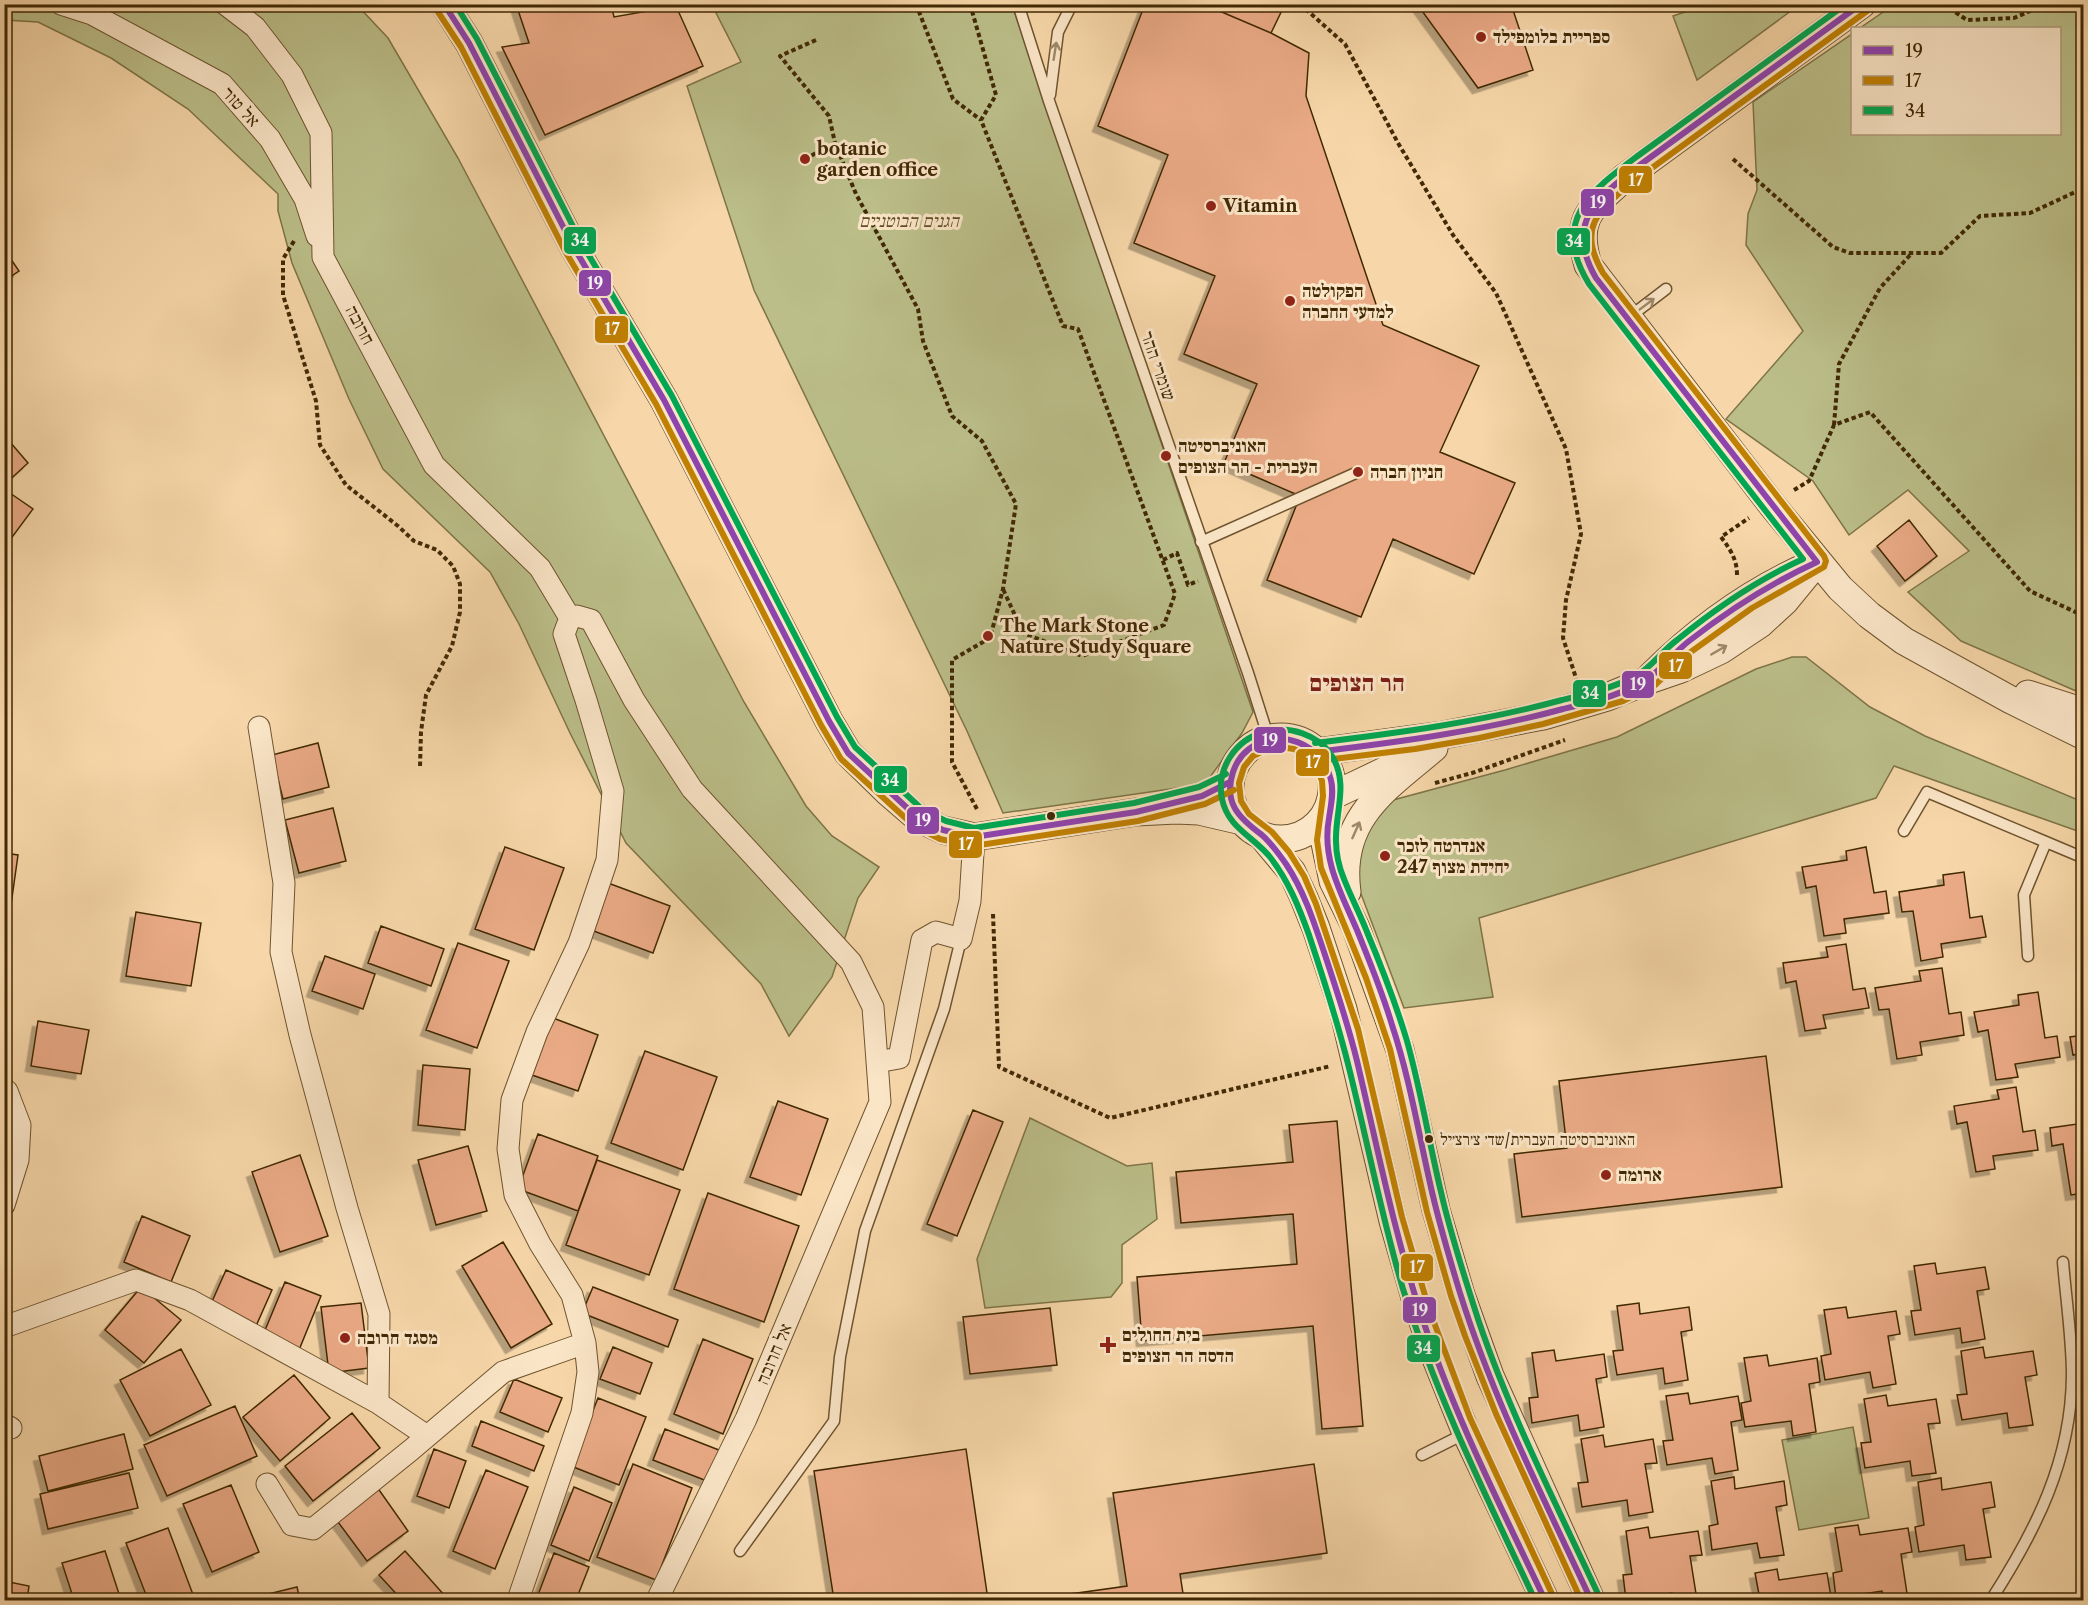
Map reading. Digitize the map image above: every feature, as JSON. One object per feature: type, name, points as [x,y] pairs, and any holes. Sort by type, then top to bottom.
[{"type":"street","name":"אל טור","points":[[61,4],[92,14],[222,84],[270,139],[305,199],[323,257]]},
{"type":"street","name":"חרובה","points":[[225,4],[255,27],[292,75],[321,133],[323,257],[434,465],[540,568],[570,618]]},
{"type":"street","points":[[444,4],[469,43],[573,246],[664,400],[829,721],[848,753],[918,818],[944,830],[982,836],[1136,812],[1202,796],[1230,782]]},
{"type":"street","points":[[1862,4],[1624,178],[1610,191],[1588,214],[1582,231],[1582,242],[1588,265],[1817,562],[1855,603],[1904,641],[1974,680],[2084,736]]},
{"type":"street","points":[[1646,681],[1671,655],[1743,601],[1771,584],[1817,562]]},
{"type":"street","points":[[1316,752],[1387,744],[1501,725],[1584,704],[1699,662],[1750,632],[1785,601],[1817,562]]},
{"type":"street","points":[[518,1600],[582,1413],[588,1372],[585,1343],[572,1295],[540,1244],[515,1195],[508,1149],[512,1100],[537,1032],[579,943],[607,860],[613,791],[564,634],[570,618],[577,616],[591,620],[634,700],[692,789],[851,962],[873,1007],[877,1062],[899,1058],[922,940],[936,932],[961,939],[982,836]]},
{"type":"street","points":[[1974,680],[2084,712]]},
{"type":"street","points":[[1136,812],[1199,811],[1278,839],[1294,838],[1309,831],[1321,820],[1331,801],[1434,748],[1501,725]]},
{"type":"street","points":[[259,726],[284,883],[281,952],[300,1035],[347,1208],[379,1314],[378,1403]]},
{"type":"street","points":[[1545,1600],[1466,1432],[1418,1308],[1393,1221],[1343,1009],[1312,918],[1292,872],[1237,814],[1231,798],[1230,782],[1234,767],[1243,754],[1269,739],[1287,738],[1303,742],[1326,764],[1332,780],[1325,843],[1331,871],[1356,928],[1400,1050],[1436,1210],[1461,1295],[1502,1403],[1591,1600]]},
{"type":"street","points":[[1356,928],[1348,896],[1345,862],[1356,828],[1363,814],[1381,792],[1434,748]]},
{"type":"street","name":"אל חרובה","points":[[657,1600],[746,1419],[880,1102],[877,1062]]},
{"type":"street","points":[[4,1089],[7,1091],[20,1125],[18,1160],[4,1205]]},
{"type":"street","points":[[4,1327],[136,1280],[190,1300],[378,1403],[427,1436]]},
{"type":"street","points":[[267,1484],[292,1525],[313,1529],[504,1372],[585,1343]]},
{"type":"lane","name":"שומרי ההר","points":[[1018,4],[1049,101],[1269,739]]},
{"type":"lane","points":[[1049,101],[1058,32],[1072,4]]},
{"type":"lane","points":[[1628,318],[1666,289]]},
{"type":"lane","points":[[1201,542],[1358,472]]},
{"type":"lane","points":[[1904,831],[1927,792],[2084,858]]},
{"type":"lane","points":[[2028,956],[2024,895],[2046,842]]},
{"type":"lane","points":[[740,1551],[834,1421],[840,1357],[865,1231],[944,1009],[961,939]]},
{"type":"lane","points":[[1991,1600],[2017,1559],[2044,1508],[2060,1462],[2072,1376],[2063,1262]]},
{"type":"lane","points":[[2072,1376],[2084,1374]]},
{"type":"lane","points":[[1422,1455],[1466,1432]]},
{"type":"path","points":[[916,4],[953,99],[981,120],[1063,326],[1078,328],[1175,594],[1164,625],[1082,656],[1023,633],[1003,589]]},
{"type":"path","points":[[970,4],[996,95],[981,120]]},
{"type":"path","points":[[1300,4],[1345,44],[1398,143],[1447,225],[1496,293],[1566,449],[1581,534],[1566,600],[1563,638],[1584,704]]},
{"type":"path","points":[[1943,4],[1967,20],[2014,18],[2046,4]]},
{"type":"path","points":[[816,40],[780,56],[829,116],[835,143],[856,194],[918,309],[923,341],[952,416],[982,441],[1016,504],[1003,589],[990,638],[952,660],[952,762],[982,836]]},
{"type":"path","points":[[805,159],[835,143]]},
{"type":"path","points":[[1733,159],[1833,247],[1850,253],[1941,253],[1980,216],[2030,213],[2084,188]]},
{"type":"path","points":[[310,215],[283,259],[283,295],[316,401],[320,445],[346,485],[398,526],[414,542],[437,550],[453,566],[460,584],[460,612],[452,646],[426,695],[421,732],[420,767]]},
{"type":"path","points":[[1743,601],[1733,588],[1738,576],[1737,566],[1732,553],[1721,537],[1809,481],[1834,426],[1839,364],[1880,288],[1912,253]]},
{"type":"path","points":[[1834,426],[1870,412],[2030,591],[2084,616]]},
{"type":"path","points":[[1163,560],[1177,553],[1188,585]]},
{"type":"path","points":[[1432,784],[1472,773],[1571,738]]},
{"type":"path","points":[[993,904],[999,1067],[1110,1118],[1356,1060]]},
{"type":"green space","points":[[5,4],[357,5],[388,38],[458,158],[744,702],[806,806],[832,836],[879,867],[858,898],[832,977],[789,1036],[761,984],[626,843],[570,733],[519,624],[490,572],[383,469],[349,399],[292,263],[278,211],[278,194],[188,109],[111,58],[38,22],[5,20]]},
{"type":"green space","points":[[1895,4],[2083,5],[2083,694],[1961,641],[1908,592],[1969,551],[1908,490],[1849,535],[1813,481],[1726,419],[1803,331],[1746,245],[1748,214],[1757,190],[1753,102],[1851,35],[1851,135],[2061,135],[2061,27],[1861,27]]},
{"type":"green space","name":"הגנים הבוטניים","points":[[712,5],[1012,5],[1253,712],[1242,733],[1205,784],[1003,813],[967,731],[754,290],[687,86],[741,62]]},
{"type":"green space","points":[[1706,5],[1799,5],[1697,80],[1673,16]]},
{"type":"green space","points":[[1792,657],[1806,657],[1870,707],[1925,736],[2083,802],[2083,833],[1894,766],[1876,798],[1479,918],[1493,997],[1404,1008],[1349,862],[1382,803],[1617,737],[1756,669]]},
{"type":"green space","points":[[1030,1118],[1127,1166],[1152,1163],[1157,1219],[1122,1245],[1122,1283],[1111,1297],[985,1308],[977,1259]]},
{"type":"green space","points":[[1853,1427],[1869,1518],[1799,1530],[1782,1440]]},
{"type":"building","points":[[516,4],[611,4],[614,17],[676,6],[703,66],[545,135],[502,47],[529,43]]},
{"type":"building","name":"הפקולטה למדעי החברה","points":[[1145,4],[1203,4],[1271,33],[1309,53],[1306,96],[1383,325],[1479,366],[1440,452],[1515,483],[1474,574],[1393,539],[1361,617],[1267,580],[1300,496],[1224,463],[1257,384],[1184,354],[1215,276],[1134,243],[1168,155],[1098,126]]},
{"type":"building","points":[[1203,4],[1285,4],[1271,33]]},
{"type":"building","name":"ספריית בלומפילד","points":[[1417,4],[1511,4],[1533,70],[1478,88]]},
{"type":"building","points":[[4,249],[19,271],[4,281]]},
{"type":"building","points":[[10,442],[28,463],[4,485],[4,447]]},
{"type":"building","points":[[7,491],[33,509],[4,548],[4,495]]},
{"type":"building","points":[[1909,520],[1937,556],[1905,581],[1877,546]]},
{"type":"building","points":[[318,743],[329,787],[283,799],[272,755]]},
{"type":"building","points":[[333,808],[346,861],[299,873],[285,820]]},
{"type":"building","points":[[505,847],[564,868],[534,950],[475,929]]},
{"type":"building","points":[[1866,847],[1874,893],[1886,891],[1889,913],[1844,919],[1846,933],[1824,936],[1816,886],[1806,888],[1802,867],[1847,860],[1846,851]]},
{"type":"building","points":[[4,853],[18,855],[11,905],[4,904]]},
{"type":"building","points":[[1964,872],[1970,918],[1982,916],[1986,937],[1941,944],[1943,957],[1921,961],[1913,911],[1902,912],[1899,892],[1944,885],[1943,875]]},
{"type":"building","points":[[608,883],[670,906],[653,953],[591,930]]},
{"type":"building","points":[[136,912],[201,923],[191,986],[126,976]]},
{"type":"building","points":[[381,926],[444,949],[431,986],[368,963]]},
{"type":"building","points":[[458,943],[509,961],[477,1048],[426,1030]]},
{"type":"building","points":[[1846,944],[1853,990],[1865,988],[1869,1008],[1823,1015],[1826,1028],[1805,1031],[1796,981],[1786,983],[1783,963],[1828,957],[1826,947]]},
{"type":"building","points":[[325,956],[375,974],[363,1009],[312,991]]},
{"type":"building","points":[[1942,968],[1949,1014],[1961,1012],[1964,1035],[1920,1042],[1922,1055],[1897,1059],[1889,1009],[1879,1010],[1875,988],[1921,981],[1919,971]]},
{"type":"building","points":[[2038,992],[2045,1038],[2057,1036],[2060,1057],[2015,1064],[2018,1077],[1996,1080],[1988,1030],[1978,1032],[1974,1012],[2019,1005],[2018,995]]},
{"type":"building","points":[[553,1018],[598,1035],[578,1091],[532,1075]]},
{"type":"building","points":[[38,1021],[89,1030],[81,1074],[31,1066]]},
{"type":"building","points":[[2084,1035],[2084,1056],[2083,1053],[2073,1055],[2070,1037]]},
{"type":"building","points":[[645,1051],[717,1077],[683,1170],[611,1143]]},
{"type":"building","points":[[1766,1056],[1782,1187],[1522,1217],[1514,1154],[1567,1148],[1559,1081]]},
{"type":"building","points":[[423,1065],[470,1069],[465,1130],[418,1125]]},
{"type":"building","points":[[2016,1087],[2023,1132],[2035,1130],[2038,1150],[1993,1156],[1995,1169],[1976,1172],[1967,1122],[1957,1124],[1954,1106],[1999,1099],[1997,1090]]},
{"type":"building","points":[[778,1101],[828,1119],[801,1195],[750,1177]]},
{"type":"building","points":[[973,1110],[1003,1122],[957,1236],[927,1224]]},
{"type":"building","points":[[1337,1121],[1363,1426],[1322,1429],[1313,1326],[1142,1341],[1137,1277],[1297,1264],[1293,1214],[1181,1223],[1176,1172],[1293,1162],[1289,1125]]},
{"type":"building","points":[[2084,1123],[2084,1193],[2071,1195],[2063,1144],[2052,1146],[2050,1128]]},
{"type":"building","points":[[538,1134],[598,1156],[578,1211],[518,1189]]},
{"type":"building","points":[[468,1146],[487,1211],[436,1225],[418,1160]]},
{"type":"building","points":[[300,1155],[328,1236],[280,1252],[252,1172]]},
{"type":"building","points":[[597,1160],[680,1190],[649,1275],[566,1245]]},
{"type":"building","points":[[708,1193],[799,1226],[764,1322],[674,1289]]},
{"type":"building","points":[[142,1216],[190,1236],[171,1282],[124,1262]]},
{"type":"building","points":[[503,1242],[552,1324],[511,1348],[462,1266]]},
{"type":"building","points":[[1935,1263],[1937,1274],[1985,1267],[1989,1289],[1977,1291],[1985,1339],[1962,1343],[1960,1328],[1915,1335],[1911,1311],[1921,1310],[1914,1266]]},
{"type":"building","points":[[226,1270],[272,1290],[256,1326],[210,1306]]},
{"type":"building","points":[[285,1282],[321,1296],[299,1350],[263,1335]]},
{"type":"building","points":[[141,1287],[181,1320],[144,1363],[105,1330]]},
{"type":"building","points":[[593,1287],[678,1320],[668,1347],[582,1313]]},
{"type":"building","name":"מסגד חרובה","points":[[361,1303],[369,1368],[329,1373],[321,1307]]},
{"type":"building","points":[[1639,1303],[1640,1314],[1689,1307],[1692,1330],[1681,1332],[1688,1380],[1665,1384],[1663,1368],[1617,1375],[1613,1351],[1623,1350],[1617,1306]]},
{"type":"building","points":[[1846,1307],[1848,1318],[1896,1311],[1900,1334],[1888,1336],[1896,1384],[1873,1388],[1870,1372],[1825,1380],[1821,1356],[1831,1354],[1824,1310]]},
{"type":"building","points":[[1050,1308],[1057,1365],[970,1374],[963,1317]]},
{"type":"building","points":[[703,1339],[753,1359],[723,1434],[674,1414]]},
{"type":"building","points":[[613,1347],[652,1363],[640,1394],[600,1379]]},
{"type":"building","points":[[1983,1347],[1985,1358],[2033,1351],[2037,1375],[2025,1377],[2033,1425],[2009,1428],[2007,1413],[1962,1420],[1957,1395],[1967,1394],[1961,1351]]},
{"type":"building","points":[[181,1349],[211,1405],[150,1436],[120,1380]]},
{"type":"building","points":[[1554,1350],[1556,1361],[1604,1354],[1607,1377],[1596,1379],[1604,1427],[1580,1431],[1578,1415],[1532,1423],[1529,1398],[1538,1397],[1532,1353]]},
{"type":"building","points":[[1767,1355],[1769,1366],[1817,1358],[1820,1382],[1809,1384],[1816,1432],[1793,1436],[1791,1421],[1745,1427],[1741,1403],[1751,1401],[1744,1358]]},
{"type":"building","points":[[294,1375],[330,1418],[280,1461],[243,1417]]},
{"type":"building","points":[[514,1379],[562,1398],[548,1432],[500,1412]]},
{"type":"building","points":[[1688,1393],[1690,1404],[1738,1396],[1742,1420],[1731,1422],[1738,1470],[1715,1474],[1712,1458],[1667,1465],[1663,1441],[1673,1440],[1666,1396]]},
{"type":"building","points":[[1886,1395],[1888,1406],[1936,1399],[1940,1423],[1928,1424],[1936,1473],[1912,1476],[1910,1461],[1865,1468],[1861,1443],[1871,1442],[1864,1399]]},
{"type":"building","points":[[598,1398],[646,1417],[619,1485],[571,1466]]},
{"type":"building","points":[[235,1406],[257,1456],[167,1496],[144,1445]]},
{"type":"building","points":[[352,1413],[380,1448],[313,1501],[285,1466]]},
{"type":"building","points":[[481,1421],[544,1446],[534,1471],[472,1446]]},
{"type":"building","points":[[665,1429],[724,1452],[712,1483],[653,1460]]},
{"type":"building","points":[[124,1434],[133,1469],[48,1491],[39,1456]]},
{"type":"building","points":[[1603,1435],[1605,1447],[1653,1439],[1657,1463],[1645,1464],[1653,1512],[1629,1516],[1627,1500],[1582,1507],[1578,1483],[1588,1482],[1581,1439]]},
{"type":"building","points":[[434,1449],[466,1461],[449,1508],[417,1496]]},
{"type":"building","points":[[966,1449],[988,1600],[834,1600],[814,1471]]},
{"type":"building","points":[[633,1464],[692,1488],[656,1580],[597,1557]]},
{"type":"building","points":[[1314,1464],[1327,1553],[1180,1574],[1184,1600],[1027,1600],[1127,1586],[1113,1493]]},
{"type":"building","points":[[486,1470],[528,1487],[495,1569],[453,1551]]},
{"type":"building","points":[[129,1473],[138,1508],[48,1529],[40,1494]]},
{"type":"building","points":[[1734,1477],[1735,1489],[1784,1481],[1787,1505],[1776,1507],[1784,1555],[1760,1558],[1757,1543],[1712,1550],[1709,1526],[1718,1524],[1711,1481]]},
{"type":"building","points":[[1941,1478],[1942,1490],[1991,1482],[1995,1507],[1983,1509],[1991,1557],[1966,1560],[1964,1545],[1919,1552],[1915,1527],[1924,1525],[1918,1482]]},
{"type":"building","points":[[231,1485],[259,1552],[212,1572],[183,1504]]},
{"type":"building","points":[[377,1487],[408,1531],[367,1561],[335,1518]]},
{"type":"building","points":[[574,1487],[612,1503],[589,1561],[551,1545]]},
{"type":"building","points":[[1858,1525],[1860,1535],[1908,1528],[1912,1552],[1901,1554],[1908,1600],[1883,1600],[1882,1591],[1836,1598],[1833,1573],[1842,1571],[1835,1528]]},
{"type":"building","points":[[1648,1527],[1650,1538],[1698,1531],[1702,1555],[1690,1556],[1697,1600],[1673,1600],[1672,1593],[1626,1600],[1623,1575],[1632,1574],[1626,1531]]},
{"type":"building","points":[[168,1528],[195,1600],[148,1600],[126,1543]]},
{"type":"building","points":[[105,1551],[121,1600],[74,1600],[62,1563]]},
{"type":"building","points":[[405,1551],[445,1596],[440,1600],[402,1600],[379,1575]]},
{"type":"building","points":[[554,1553],[589,1567],[576,1600],[536,1600]]},
{"type":"building","points":[[1777,1569],[1779,1580],[1827,1573],[1831,1597],[1820,1598],[1820,1600],[1760,1600],[1755,1573]]},
{"type":"building","points":[[4,1581],[29,1586],[27,1600],[4,1600]]},
{"type":"building","points":[[297,1587],[300,1600],[244,1600]]},
{"type":"transit line","name":"19","points":[[444,4],[469,43],[573,246],[664,400],[829,721],[848,753],[918,818],[943,830],[974,837],[1136,812],[1202,796],[1230,782]]},
{"type":"transit line","name":"34","points":[[455,4],[477,39],[581,242],[672,396],[837,717],[855,747],[923,810],[946,821],[974,828],[1134,803],[1199,787],[1226,774]]},
{"type":"transit line","name":"34","points":[[1315,743],[1470,721],[1532,708],[1618,684],[1642,672],[1692,628],[1753,585],[1803,559],[1589,284],[1578,262],[1574,242],[1575,225],[1581,209],[1605,181],[1846,4]]},
{"type":"transit line","name":"19","points":[[1316,752],[1471,730],[1533,717],[1619,693],[1645,681],[1689,641],[1735,608],[1783,579],[1817,562],[1596,278],[1587,258],[1583,240],[1585,225],[1591,211],[1614,186],[1861,4]]},
{"type":"transit line","name":"17","points":[[436,9],[461,47],[565,251],[656,404],[821,725],[841,759],[913,825],[940,839],[973,846],[1138,821],[1205,804],[1234,790]]},
{"type":"transit line","name":"17","points":[[1317,761],[1415,749],[1479,738],[1543,724],[1623,701],[1655,685],[1688,654],[1752,608],[1824,567],[1826,561],[1824,556],[1603,273],[1595,257],[1592,231],[1602,211],[1634,181],[1867,11]]},
{"type":"transit line","name":"34","points":[[1535,1600],[1481,1486],[1416,1329],[1388,1233],[1339,1031],[1301,914],[1288,884],[1270,857],[1235,825],[1225,809],[1222,799],[1222,777],[1230,757],[1244,742],[1264,732],[1283,730],[1311,737],[1326,748],[1337,767],[1340,777],[1336,830],[1339,865],[1383,973],[1407,1041],[1445,1208],[1479,1322],[1505,1392],[1599,1596]]},
{"type":"transit line","name":"19","points":[[1545,1600],[1478,1457],[1447,1385],[1420,1311],[1386,1187],[1350,1033],[1308,907],[1281,856],[1240,816],[1232,801],[1230,783],[1236,765],[1246,751],[1261,742],[1273,739],[1298,742],[1309,748],[1326,767],[1332,789],[1327,834],[1331,864],[1340,892],[1377,980],[1398,1045],[1435,1205],[1460,1293],[1504,1410],[1591,1600]]},
{"type":"transit line","name":"17","points":[[1553,1596],[1470,1418],[1429,1309],[1402,1217],[1358,1029],[1316,904],[1304,876],[1289,852],[1272,832],[1249,814],[1241,801],[1239,783],[1244,767],[1253,756],[1266,750],[1280,747],[1294,749],[1307,756],[1316,766],[1322,781],[1323,796],[1317,840],[1321,868],[1366,978],[1390,1049],[1427,1212],[1451,1296],[1496,1414],[1581,1600]]},
{"type":"place","name":"ספריית בלומפילד","points":[[1481,37]]},
{"type":"place","name":"botanic garden office","points":[[805,159]]},
{"type":"place","name":"Vitamin","points":[[1211,206]]},
{"type":"place","name":"הפקולטה למדעי החברה","points":[[1290,301]]},
{"type":"place","name":"האוניברסיטה העברית - הר הצופים","points":[[1166,456]]},
{"type":"place","name":"חניון חברה","points":[[1358,472]]},
{"type":"place","name":"The Mark Stone Nature Study Square","points":[[988,636]]},
{"type":"place","name":"אנדרטה לזכר יחידת מצוף 247","points":[[1385,856]]},
{"type":"place","name":"האוניברסיטה העברית/שד׳ צ׳רצ׳יל","points":[[1429,1139]]},
{"type":"place","name":"ארומה","points":[[1606,1175]]},
{"type":"place","name":"מסגד חרובה","points":[[345,1338]]},
{"type":"place","name":"בית החולים הדסה הר הצופים","points":[[1108,1345]]},
{"type":"district","name":"הר הצופים","points":[[1357,682]]}]
